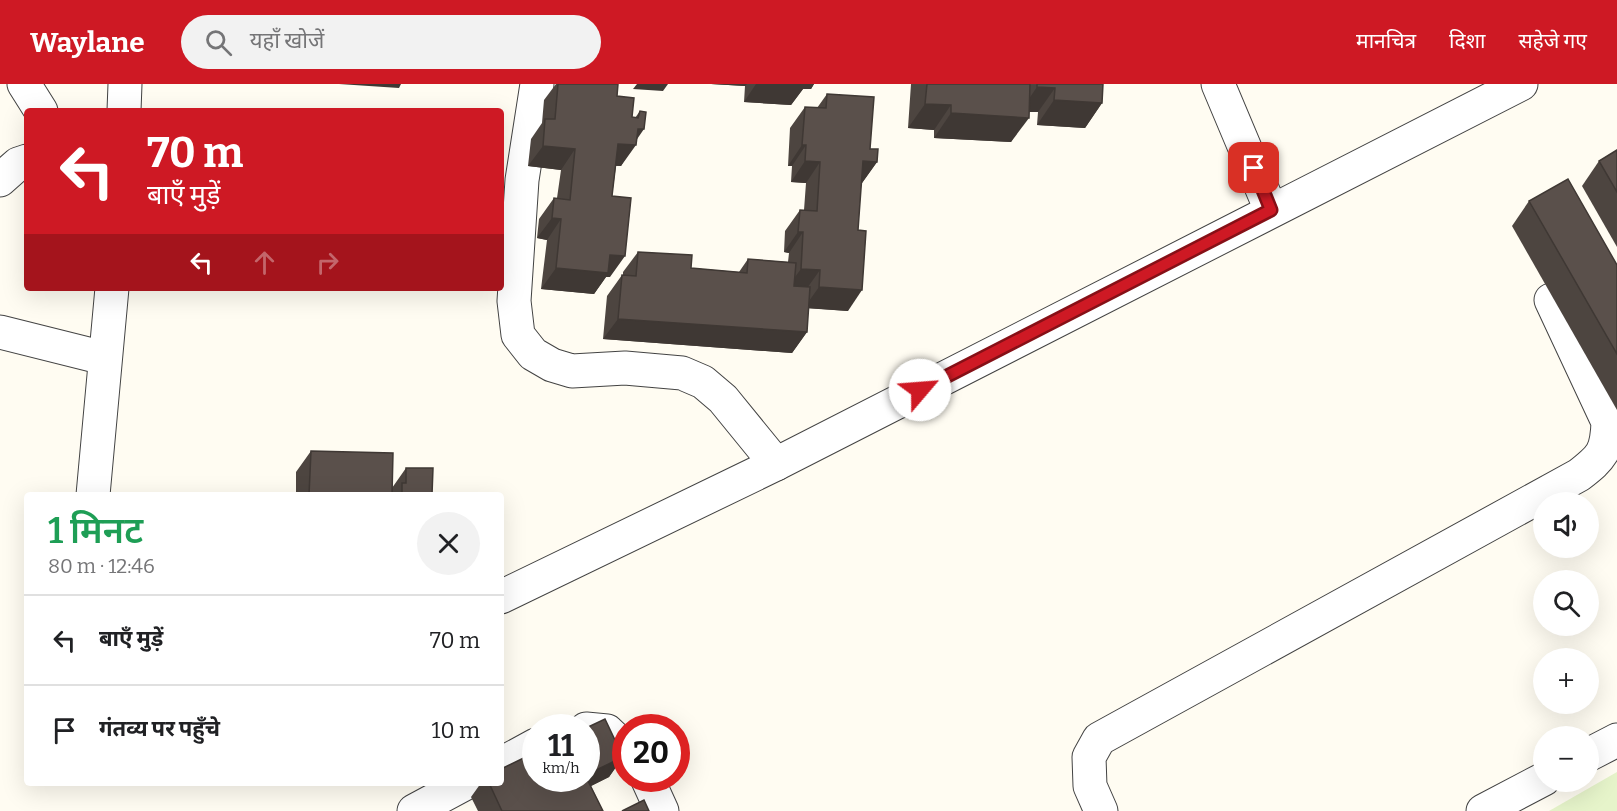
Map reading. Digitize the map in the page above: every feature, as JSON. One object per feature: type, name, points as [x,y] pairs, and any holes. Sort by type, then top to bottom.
[{"type":"lane","points":[[124,108],[125,84]]},
{"type":"lane","points":[[537,84],[522,180],[514,302],[518,335],[533,354],[552,365],[572,371],[636,369],[682,373],[703,382],[723,399],[776,464]]},
{"type":"lane","points":[[1218,84],[1271,210]]},
{"type":"lane","points":[[504,596],[776,464],[1521,84]]},
{"type":"lane","points":[[0,180],[24,161]]},
{"type":"lane","points":[[93,492],[112,291]]},
{"type":"lane","points":[[1101,811],[1090,786],[1089,757],[1099,739],[1569,481],[1598,461],[1607,442],[1608,422],[1551,300]]},
{"type":"lane","points":[[0,332],[104,358]]},
{"type":"lane","points":[[1599,749],[1617,740]]},
{"type":"lane","points":[[504,762],[522,753]]},
{"type":"lane","points":[[1483,811],[1533,785]]},
{"type":"lane","points":[[414,811],[460,786]]},
{"type":"lane","points":[[654,792],[663,811]]},
{"type":"green space","points":[[1617,772],[1617,811],[1549,811],[1582,792],[1599,792],[1599,782]]},
{"type":"building","points":[[558,84],[618,84],[617,96],[634,98],[632,117],[638,118],[640,111],[646,112],[644,129],[638,129],[636,145],[618,144],[612,196],[631,198],[625,256],[610,255],[608,273],[556,268],[561,219],[552,218],[554,198],[570,200],[575,149],[543,146],[545,119],[555,119]]},
{"type":"building","points":[[927,84],[1030,84],[1029,118],[951,113],[951,105],[925,104]]},
{"type":"building","points":[[1037,84],[1103,84],[1102,103],[1054,100],[1055,88],[1037,87]]},
{"type":"building","points":[[827,94],[874,97],[870,149],[878,149],[877,162],[863,161],[858,230],[866,231],[862,290],[819,287],[820,270],[801,269],[803,232],[798,232],[800,210],[817,211],[820,162],[805,161],[806,145],[802,145],[805,107],[826,108]]},
{"type":"building","points":[[1617,150],[1617,192],[1599,161]]},
{"type":"building","points":[[1568,179],[1617,265],[1617,354],[1529,201]]},
{"type":"building","points":[[638,252],[692,255],[691,268],[747,273],[748,259],[796,263],[794,286],[810,287],[807,332],[618,319],[622,275],[636,276]]},
{"type":"building","points":[[311,451],[393,453],[392,492],[309,492]]},
{"type":"building","points":[[406,468],[433,468],[432,492],[402,492],[402,483],[406,483]]},
{"type":"building","points":[[605,719],[612,734],[612,762],[600,768],[600,721]]},
{"type":"building","points":[[522,759],[522,792],[594,792],[603,811],[502,811],[490,786],[504,786],[504,768]]},
{"type":"building","points":[[644,800],[649,811],[622,811]]},
{"type":"route","points":[[920,390],[1271,210],[1254,168]]}]
